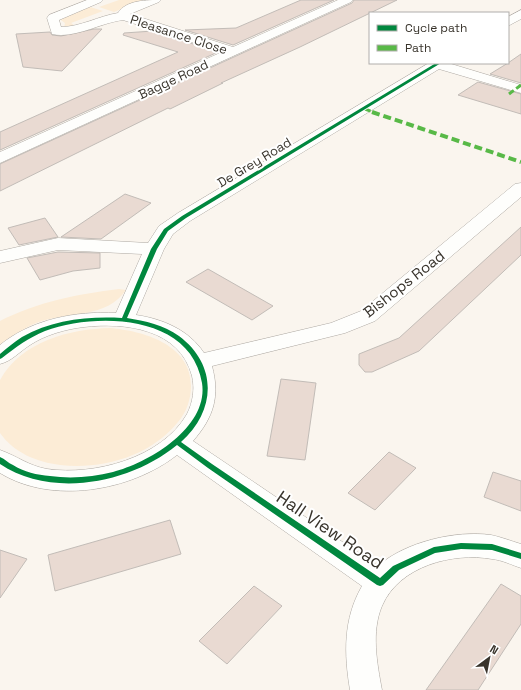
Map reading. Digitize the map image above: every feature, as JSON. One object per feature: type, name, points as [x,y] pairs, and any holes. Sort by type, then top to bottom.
[{"type":"street","name":"Pleasance Close","points":[[97,0],[53,18],[56,31],[72,31],[104,19],[124,16],[233,52]]},
{"type":"street","name":"Pleasance Close","points":[[124,16],[124,13],[127,10],[155,0]]},
{"type":"street","name":"Bagge Road","points":[[0,158],[347,0]]},
{"type":"street","points":[[509,21],[521,14]]},
{"type":"street","points":[[438,64],[521,89]]},
{"type":"street","name":"De Grey Road","points":[[124,320],[154,249],[166,230],[184,217],[438,64]]},
{"type":"street","name":"Bishops Road","points":[[199,362],[336,328],[368,316],[521,188]]},
{"type":"street","points":[[0,257],[58,244],[101,245],[154,249]]},
{"type":"street","points":[[0,358],[28,337],[64,324],[91,320],[124,320],[141,322],[170,333],[192,351],[199,362],[204,375],[206,388],[203,402],[192,426],[177,442],[158,456],[137,467],[114,475],[90,479],[65,480],[42,477],[20,471],[0,460]]},
{"type":"street","name":"Hall View Road","points":[[177,442],[380,582],[396,568],[434,550],[461,546],[492,547],[521,556]]},
{"type":"street","points":[[366,690],[362,664],[361,631],[368,604],[380,582]]},
{"type":"shaded area","points":[[119,0],[143,0],[114,12],[99,7]]},
{"type":"shaded area","points":[[87,6],[103,11],[71,23],[74,25],[67,29],[64,28],[65,23],[58,18],[86,8]]},
{"type":"shaded area","points":[[119,289],[126,290],[118,299],[109,305],[87,313],[53,318],[36,323],[0,346],[0,321],[14,314],[58,300],[88,293]]},
{"type":"shaded area","points":[[110,328],[137,332],[163,342],[174,350],[183,360],[189,372],[191,391],[186,409],[178,422],[167,434],[154,444],[140,452],[109,463],[76,466],[51,464],[35,459],[12,446],[0,433],[0,380],[9,367],[34,347],[48,340],[79,331]]},
{"type":"building","points":[[301,0],[334,0],[233,45],[185,30],[236,28]]},
{"type":"building","points":[[354,0],[397,0],[221,83],[223,83],[170,109],[168,108],[0,191],[0,164],[352,3]]},
{"type":"building","points":[[94,29],[102,29],[62,71],[23,67],[16,34],[50,32],[52,35],[61,36]]},
{"type":"building","points":[[153,31],[218,52],[0,150],[0,132],[178,52],[123,35],[124,33]]},
{"type":"building","points":[[521,54],[521,83],[490,74],[506,64],[509,64],[509,62]]},
{"type":"building","points":[[478,82],[521,94],[521,114],[458,95]]},
{"type":"building","points":[[125,194],[151,203],[101,239],[61,237]]},
{"type":"building","points":[[45,218],[58,237],[19,245],[8,228]]},
{"type":"building","points":[[521,227],[521,255],[419,351],[372,372],[365,372],[359,365],[359,354],[399,338]]},
{"type":"building","points":[[58,252],[100,253],[100,268],[73,271],[40,280],[27,258]]},
{"type":"building","points":[[208,269],[273,306],[252,320],[186,282]]},
{"type":"building","points":[[281,379],[316,383],[305,460],[267,456]]},
{"type":"building","points":[[389,452],[416,468],[375,510],[348,493]]},
{"type":"building","points":[[493,472],[521,481],[521,511],[484,497]]},
{"type":"building","points":[[170,520],[181,554],[55,591],[48,555]]},
{"type":"building","points":[[0,550],[27,559],[0,598]]},
{"type":"building","points":[[501,584],[521,596],[521,624],[478,690],[426,690]]},
{"type":"building","points":[[254,586],[282,606],[227,664],[199,641]]},
{"type":"marked path","points":[[509,94],[521,85]]},
{"type":"marked path","points":[[365,109],[521,162]]},
{"type":"cycle path","points":[[124,319],[154,249],[166,230],[184,217],[437,64]]},
{"type":"cycle path","points":[[0,357],[17,343],[42,330],[84,320],[121,319],[160,328],[176,337],[190,349],[200,364],[205,383],[204,398],[200,413],[192,426],[173,445],[155,458],[135,468],[102,477],[63,480],[36,477],[23,473],[0,460]]},
{"type":"cycle path","points":[[177,442],[380,583],[396,568],[434,550],[461,546],[492,547],[521,556]]}]
